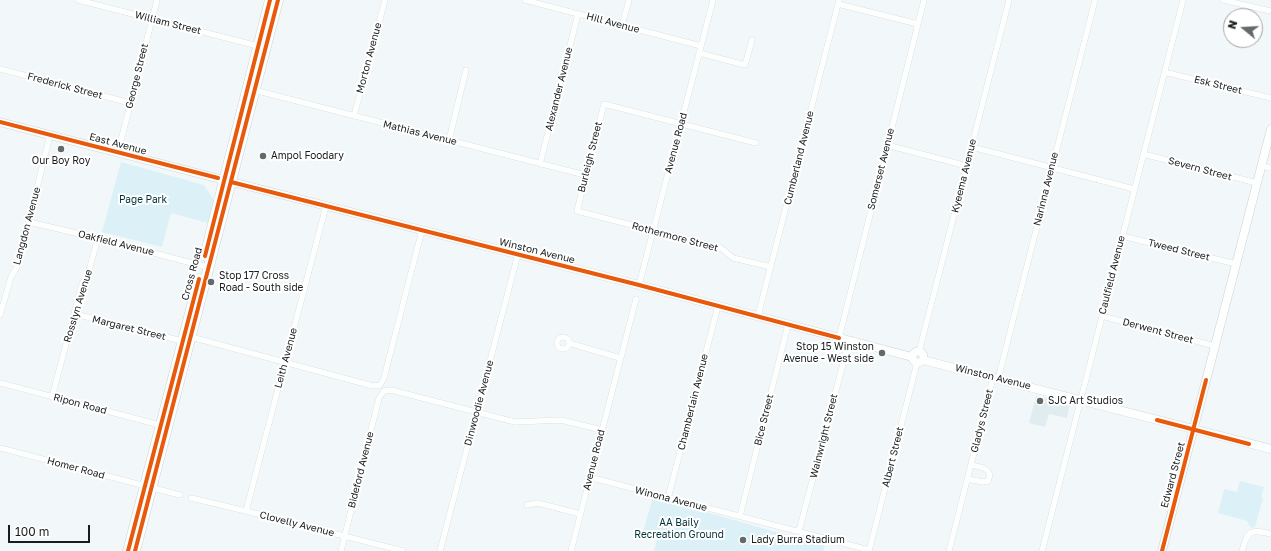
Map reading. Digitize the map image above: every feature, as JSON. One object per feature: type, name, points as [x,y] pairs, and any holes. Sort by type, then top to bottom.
[{"type":"highway","name":"Cross Road","points":[[136,551],[149,487],[164,426],[251,89],[270,0]]},
{"type":"highway","name":"Cross Road","points":[[261,47],[278,0]]},
{"type":"highway","name":"Cross Road","points":[[128,551],[149,487]]},
{"type":"street","name":"William Street","points":[[78,0],[261,47]]},
{"type":"street","name":"George Street","points":[[118,152],[157,0]]},
{"type":"street","name":"Morton Avenue","points":[[354,116],[384,0]]},
{"type":"street","name":"Hill Avenue","points":[[525,0],[701,46]]},
{"type":"street","points":[[622,25],[629,0]]},
{"type":"street","name":"Avenue Road","points":[[639,285],[713,0]]},
{"type":"street","name":"Somerset Avenue","points":[[839,338],[924,0]]},
{"type":"street","name":"Kyeema Avenue","points":[[919,352],[1009,0]]},
{"type":"street","name":"Narinna Avenue","points":[[996,378],[1095,0]]},
{"type":"street","name":"Caulfield Avenue","points":[[1042,551],[1183,0]]},
{"type":"street","points":[[1223,0],[1271,11]]},
{"type":"street","points":[[839,2],[918,24]]},
{"type":"street","name":"Cumberland Avenue","points":[[758,316],[839,2]]},
{"type":"street","name":"Alexander Avenue","points":[[540,164],[578,14]]},
{"type":"street","points":[[699,53],[745,65],[752,40]]},
{"type":"street","name":"Frederick Street","points":[[0,69],[130,103]]},
{"type":"street","points":[[449,140],[466,70]]},
{"type":"street","name":"Esk Street","points":[[1164,72],[1271,98]]},
{"type":"street","name":"Mathias Avenue","points":[[251,89],[585,175]]},
{"type":"street","name":"Burleigh Street","points":[[577,211],[604,104],[681,124]]},
{"type":"street","name":"East Avenue","points":[[0,122],[228,181]]},
{"type":"street","points":[[681,124],[756,144]]},
{"type":"street","name":"Edward Street","points":[[1162,551],[1271,129]]},
{"type":"street","name":"Langdon Avenue","points":[[0,315],[10,277],[18,265],[50,135]]},
{"type":"street","points":[[887,145],[967,166]]},
{"type":"street","points":[[972,147],[1134,189]]},
{"type":"street","name":"Severn Street","points":[[1143,154],[1257,183]]},
{"type":"street","points":[[1262,166],[1271,168]]},
{"type":"street","name":"Winston Avenue","points":[[228,181],[639,285],[917,360],[996,378],[1271,449]]},
{"type":"street","name":"Leith Avenue","points":[[246,510],[326,206]]},
{"type":"street","name":"Rothermore Street","points":[[577,211],[721,248],[733,258],[771,267]]},
{"type":"street","name":"Oakfield Avenue","points":[[29,222],[98,238],[206,267]]},
{"type":"street","name":"Margaret Street","points":[[74,314],[285,362],[373,386],[380,385],[384,378],[422,230]]},
{"type":"street","name":"Tweed Street","points":[[1122,236],[1236,264]]},
{"type":"street","name":"Rosslyn Avenue","points":[[52,397],[82,284],[87,277],[98,238]]},
{"type":"street","name":"Dinwoodie Avenue","points":[[440,551],[518,254]]},
{"type":"street","name":"Avenue Road","points":[[571,551],[636,299]]},
{"type":"street","name":"Chamberlain Avenue","points":[[668,498],[718,306]]},
{"type":"street","name":"Derwent Street","points":[[1102,316],[1215,346]]},
{"type":"street","name":"Bice Street","points":[[740,516],[788,325]]},
{"type":"street","name":"Wainwright Street","points":[[800,532],[849,341]]},
{"type":"street","points":[[569,343],[620,358]]},
{"type":"street","points":[[917,360],[923,354],[919,352]]},
{"type":"street","name":"Albert Street","points":[[869,550],[917,360]]},
{"type":"street","name":"Gladys Street","points":[[949,551],[967,479],[996,378]]},
{"type":"street","name":"Ripon Road","points":[[0,383],[164,426]]},
{"type":"street","name":"Bideford Avenue","points":[[341,551],[379,398],[384,391],[391,390],[477,412]]},
{"type":"street","points":[[477,412],[515,422],[561,420],[602,430]]},
{"type":"street","name":"Homer Road","points":[[0,448],[149,487]]},
{"type":"street","name":"Gladys Street","points":[[967,479],[983,482],[988,481],[990,476],[989,471],[986,469],[971,465]]},
{"type":"street","name":"Winona Avenue","points":[[589,477],[869,550]]},
{"type":"street","points":[[149,487],[180,495]]},
{"type":"street","name":"Clovelly Avenue","points":[[191,498],[246,510],[402,551]]},
{"type":"street","points":[[527,505],[538,503],[580,514]]},
{"type":"street","points":[[1242,551],[1248,535],[1252,532],[1257,530],[1271,534]]},
{"type":"shaded area","points":[[1036,396],[1070,404],[1067,418],[1049,414],[1045,427],[1029,423]]},
{"type":"green space","name":"Page Park","points":[[121,162],[204,185],[214,200],[208,223],[171,213],[162,247],[102,232]]},
{"type":"green space","points":[[1240,481],[1264,487],[1261,497],[1263,498],[1255,527],[1251,528],[1247,521],[1218,513],[1224,489],[1237,492]]},
{"type":"green space","name":"AA Baily Recreation Ground","points":[[653,497],[825,546],[823,551],[654,551],[658,536],[643,532]]},
{"type":"cycle path","points":[[205,256],[270,0]]},
{"type":"cycle path","points":[[135,551],[278,0]]},
{"type":"cycle path","points":[[0,122],[218,178]]},
{"type":"cycle path","points":[[231,182],[639,285],[839,338]]},
{"type":"cycle path","points":[[128,551],[199,279]]},
{"type":"cycle path","points":[[1162,551],[1206,380]]},
{"type":"cycle path","points":[[1157,420],[1249,444]]},
{"type":"place","name":"Our Boy Roy","points":[[61,149]]},
{"type":"place","name":"Ampol Foodary","points":[[263,156]]},
{"type":"place","name":"Stop 177 Cross Road - South side","points":[[211,282]]},
{"type":"place","name":"Stop 15 Winston Avenue - West side","points":[[882,353]]},
{"type":"place","name":"SJC Art Studios","points":[[1040,401]]},
{"type":"place","name":"Lady Burra Stadium","points":[[743,540]]}]
